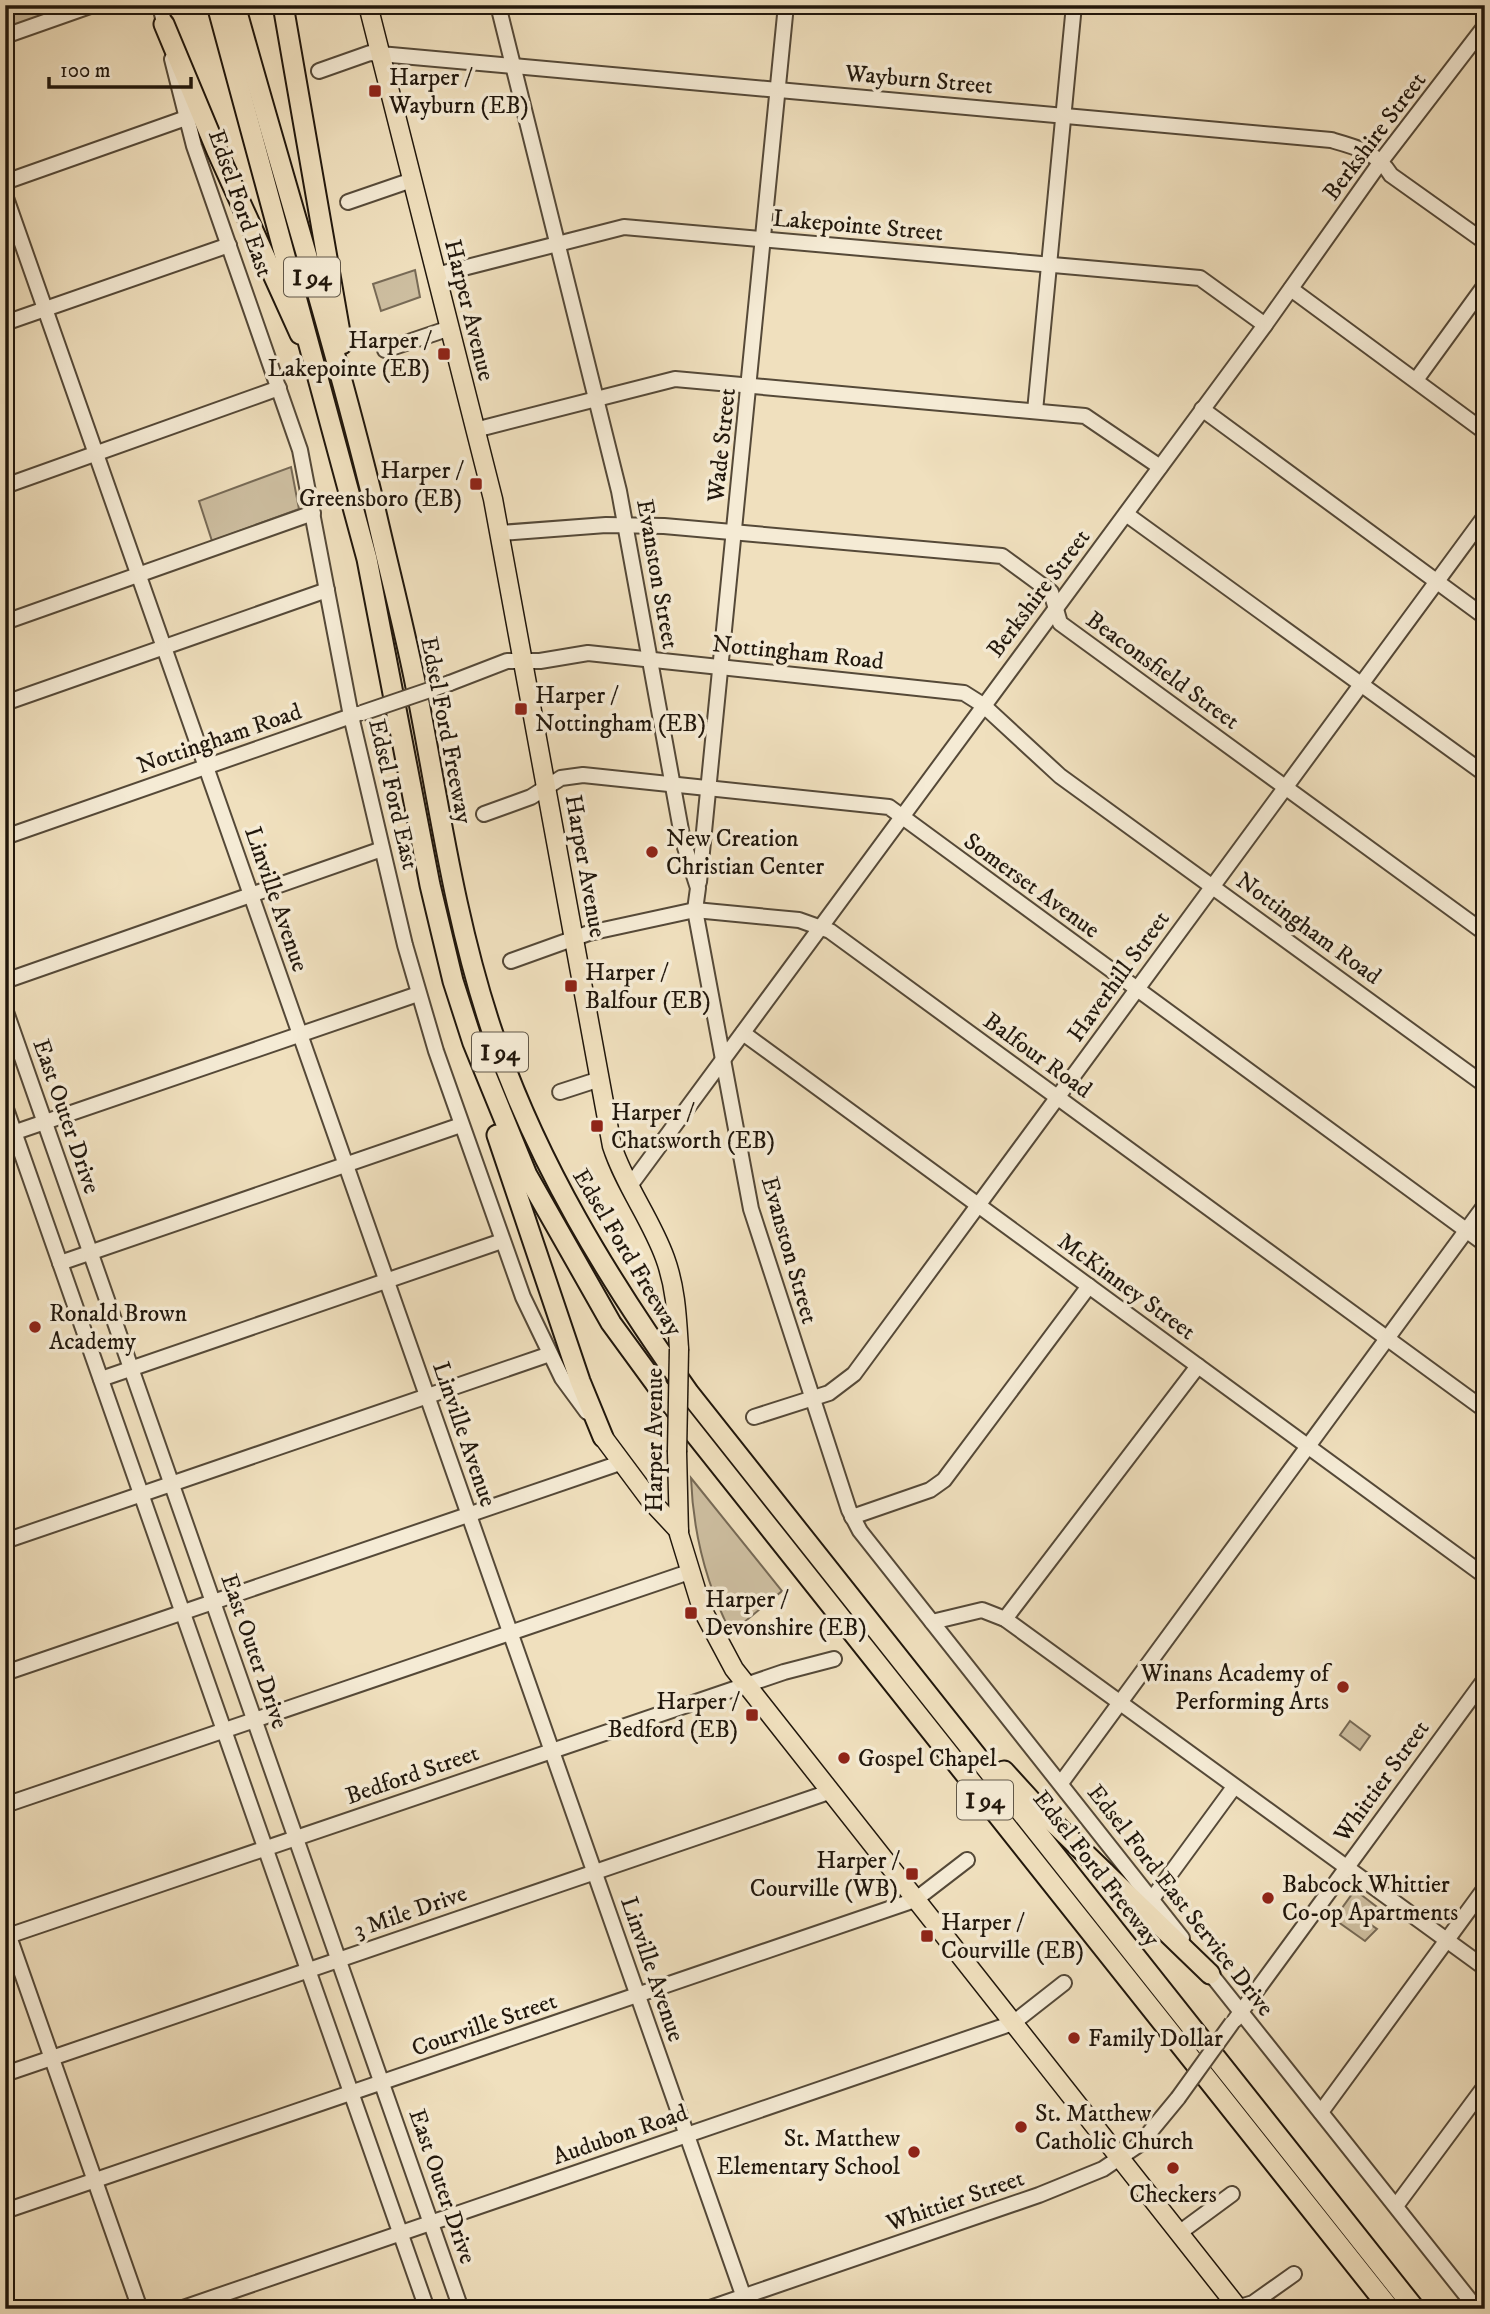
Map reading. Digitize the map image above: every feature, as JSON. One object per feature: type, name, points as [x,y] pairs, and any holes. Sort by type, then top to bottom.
[{"type":"highway","name":"Edsel Ford Freeway","points":[[217,5],[367,559],[430,885],[453,981],[473,1043],[527,1175],[611,1323],[660,1390],[1390,2309]]},
{"type":"highway","name":"Edsel Ford Freeway","points":[[235,5],[350,411],[413,676],[460,920],[493,1033],[542,1153],[587,1240],[628,1307],[689,1393],[1415,2309]]},
{"type":"highway","points":[[282,5],[343,349],[350,411]]},
{"type":"highway","points":[[162,15],[291,319],[314,358]]},
{"type":"highway","points":[[473,1043],[485,1098],[580,1381],[603,1437]]},
{"type":"highway","points":[[957,1730],[973,1735],[1035,1805],[1210,1974]]},
{"type":"main road","name":"Harper Avenue","points":[[368,5],[500,533],[612,1146],[629,1187],[659,1244],[671,1276],[679,1349],[679,1531],[689,1572],[712,1631],[746,1686],[1238,2309]]},
{"type":"main road","name":"Edsel Ford East","points":[[603,1437],[620,1463],[679,1531]]},
{"type":"street","points":[[5,36],[93,5]]},
{"type":"street","name":"Evanston Street","points":[[498,5],[597,399],[626,526],[683,841],[698,888],[695,910],[758,1234],[852,1517]]},
{"type":"street","name":"Wade Street","points":[[698,888],[786,5]]},
{"type":"street","points":[[1035,411],[1074,5]]},
{"type":"street","name":"Edsel Ford East","points":[[162,15],[186,118],[300,450],[382,849],[418,993],[461,1125],[523,1297],[551,1354],[603,1437]]},
{"type":"street","name":"Berkshire Street","points":[[629,1187],[1265,325],[1382,160],[1485,26]]},
{"type":"street","name":"Wayburn Street","points":[[319,71],[370,53],[1331,140],[1368,152],[1382,160],[1391,175],[1485,242]]},
{"type":"street","points":[[5,182],[186,118]]},
{"type":"street","points":[[348,202],[412,180]]},
{"type":"street","name":"Linville Avenue","points":[[5,195],[746,2302]]},
{"type":"street","name":"Lakepointe Street","points":[[436,275],[624,227],[1200,278],[1265,325]]},
{"type":"street","points":[[5,323],[229,245]]},
{"type":"street","points":[[1416,380],[1485,285]]},
{"type":"street","points":[[1291,289],[1485,432]]},
{"type":"street","points":[[385,350],[450,328]]},
{"type":"street","points":[[475,430],[675,379],[1091,418],[1160,467]]},
{"type":"street","points":[[5,486],[279,388]]},
{"type":"street","points":[[1202,409],[1485,617]]},
{"type":"street","points":[[5,622],[313,513]]},
{"type":"street","points":[[1126,514],[1485,774]]},
{"type":"street","name":"Haverhill Street","points":[[754,1417],[836,1389],[854,1374],[1485,516]]},
{"type":"street","name":"Beaconsfield Street","points":[[500,533],[626,526],[735,532],[1002,556],[1051,592],[1060,623],[1485,933]]},
{"type":"street","points":[[5,703],[327,590]]},
{"type":"street","name":"Nottingham Road","points":[[5,837],[507,662],[540,661],[588,653],[964,693],[983,705],[1060,776],[1485,1085]]},
{"type":"street","name":"Somerset Avenue","points":[[484,814],[531,797],[561,778],[583,775],[889,807],[1485,1244]]},
{"type":"street","points":[[5,981],[382,849]]},
{"type":"street","name":"Balfour Road","points":[[510,961],[589,933],[695,910],[799,920],[820,927],[1485,1410]]},
{"type":"street","points":[[10,1134],[418,993]]},
{"type":"street","name":"East Outer Drive","points":[[5,1009],[461,2309]]},
{"type":"street","name":"McKinney Street","points":[[743,1033],[1485,1576]]},
{"type":"street","points":[[560,1092],[600,1079]]},
{"type":"street","points":[[5,1106],[10,1134],[60,1263],[427,2309]]},
{"type":"street","points":[[60,1263],[461,1125]]},
{"type":"street","points":[[1061,1783],[1485,1205]]},
{"type":"street","points":[[101,1379],[502,1241]]},
{"type":"street","points":[[852,1517],[930,1490],[944,1480],[1088,1286]]},
{"type":"street","points":[[5,1541],[551,1354]]},
{"type":"street","points":[[1006,1619],[1198,1366]]},
{"type":"street","points":[[5,1673],[620,1463]]},
{"type":"street","name":"Edsel Ford East Service Drive","points":[[852,1517],[1210,1974],[1236,2017],[1321,2112],[1477,2309]]},
{"type":"street","points":[[5,1805],[689,1572]]},
{"type":"street","points":[[932,1622],[982,1611],[1006,1619],[1485,1968]]},
{"type":"street","name":"Bedford Street","points":[[7,1933],[834,1659]]},
{"type":"street","name":"Whittier Street","points":[[707,2309],[746,2302],[1039,2195],[1102,2169],[1140,2144],[1178,2098],[1485,1679]]},
{"type":"street","points":[[1152,1899],[1234,1787]]},
{"type":"street","name":"3 Mile Drive","points":[[5,2074],[829,1791]]},
{"type":"street","name":"Courville Street","points":[[5,2211],[915,1900],[967,1860]]},
{"type":"street","points":[[1321,2112],[1485,1888]]},
{"type":"street","points":[[7,1933],[140,2309]]},
{"type":"street","name":"Audubon Road","points":[[180,2309],[1013,2023],[1064,1983]]},
{"type":"street","points":[[1396,2206],[1485,2085]]},
{"type":"street","points":[[1180,2233],[1233,2194]]},
{"type":"street","points":[[1233,2309],[1253,2303],[1294,2274]]},
{"type":"shaded area","points":[[24,5],[70,5],[5,29],[5,12]]},
{"type":"shaded area","points":[[415,270],[420,297],[381,311],[373,284]]},
{"type":"shaded area","points":[[291,467],[299,509],[212,541],[199,501]]},
{"type":"shaded area","points":[[691,1478],[782,1591],[731,1633],[714,1596],[702,1558]]},
{"type":"shaded area","points":[[1350,1721],[1370,1736],[1360,1750],[1340,1735]]},
{"type":"shaded area","points":[[1355,1890],[1377,1907],[1367,1922],[1377,1929],[1365,1941],[1334,1919]]},
{"type":"place","name":"Harper / Wayburn (EB)","points":[[375,91]]},
{"type":"place","name":"Harper / Lakepointe (EB)","points":[[444,354]]},
{"type":"place","name":"Harper / Greensboro (EB)","points":[[476,484]]},
{"type":"place","name":"Harper / Nottingham (EB)","points":[[521,709]]},
{"type":"place","name":"New Creation Christian Center","points":[[652,852]]},
{"type":"place","name":"Harper / Balfour (EB)","points":[[571,986]]},
{"type":"place","name":"Harper / Chatsworth (EB)","points":[[597,1126]]},
{"type":"place","name":"Ronald Brown Academy","points":[[35,1327]]},
{"type":"place","name":"Harper / Devonshire (EB)","points":[[691,1613]]},
{"type":"place","name":"Winans Academy of Performing Arts","points":[[1343,1687]]},
{"type":"place","name":"Harper / Bedford (EB)","points":[[752,1715]]},
{"type":"place","name":"Gospel Chapel","points":[[844,1758]]},
{"type":"place","name":"Harper / Courville (WB)","points":[[912,1874]]},
{"type":"place","name":"Babcock Whittier Co-op Apartments","points":[[1268,1898]]},
{"type":"place","name":"Harper / Courville (EB)","points":[[927,1936]]},
{"type":"place","name":"Family Dollar","points":[[1074,2038]]},
{"type":"place","name":"St. Matthew Catholic Church","points":[[1021,2127]]},
{"type":"place","name":"St. Matthew Elementary School","points":[[914,2152]]},
{"type":"place","name":"Checkers","points":[[1173,2168]]}]
